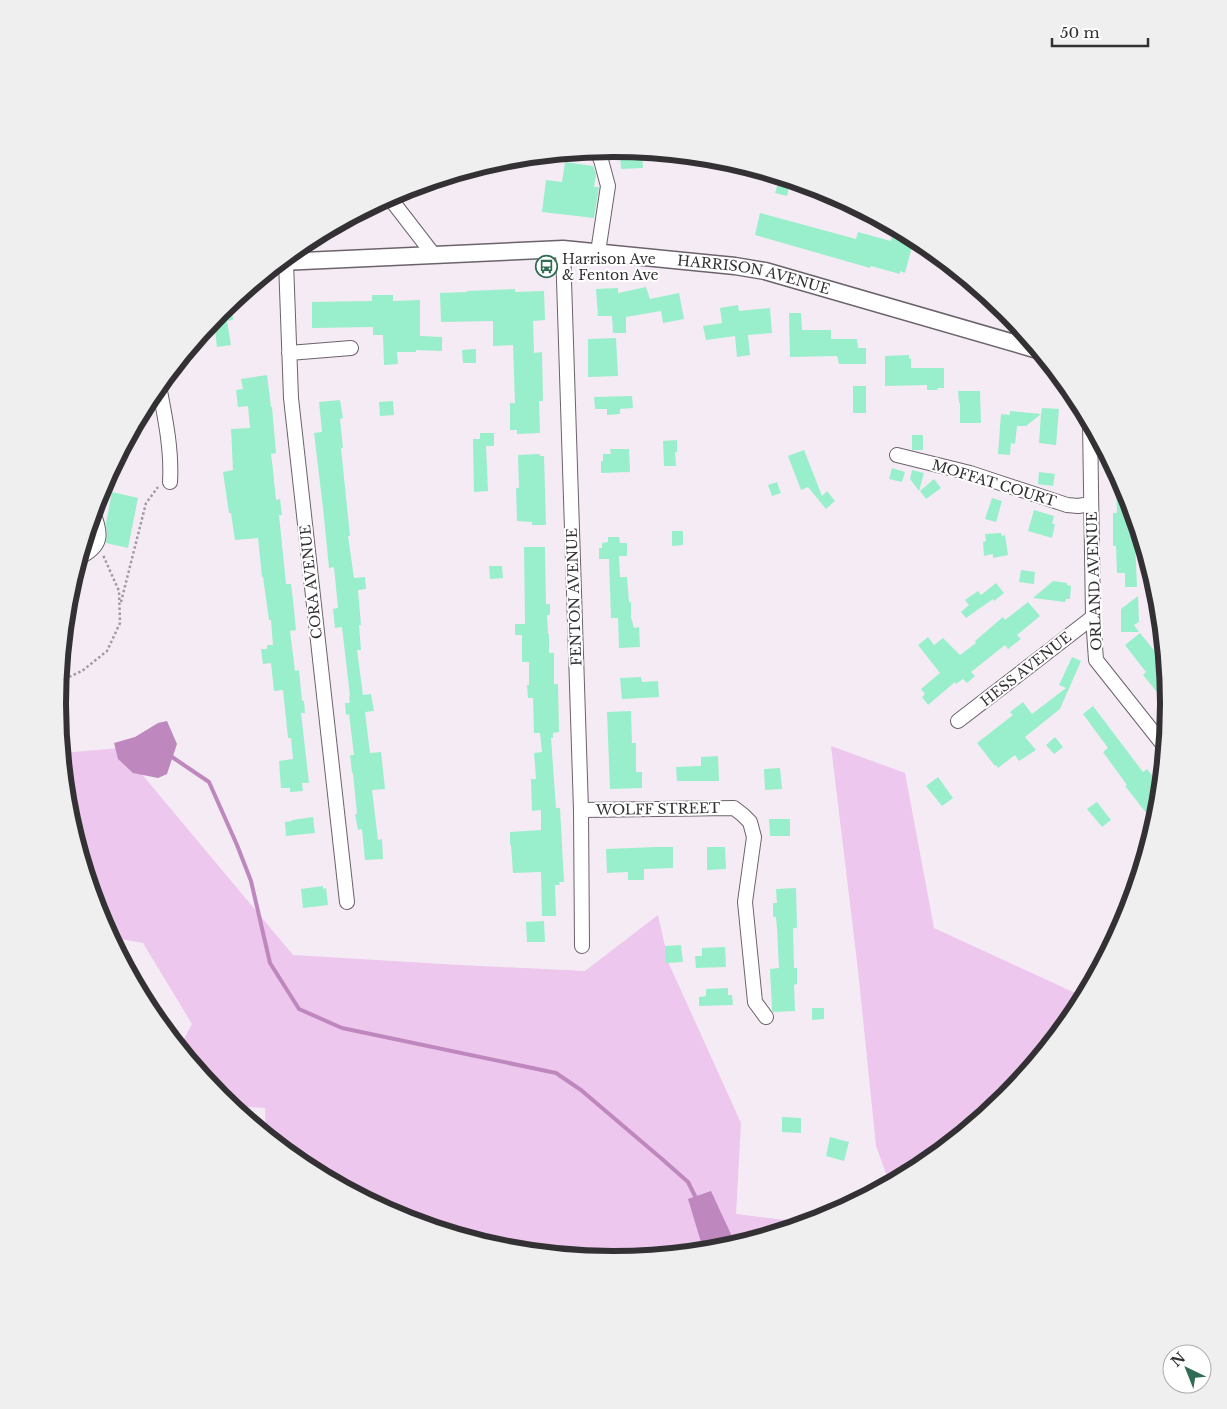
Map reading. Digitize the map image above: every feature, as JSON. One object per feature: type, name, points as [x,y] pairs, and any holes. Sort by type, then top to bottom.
[{"type":"main road","name":"HARRISON AVENUE","points":[[292,262],[563,249],[735,266],[765,271],[1028,347]]},
{"type":"street","points":[[598,252],[608,186],[600,157]]},
{"type":"street","points":[[394,203],[434,254]]},
{"type":"street","name":"FENTON AVENUE","points":[[563,249],[581,810],[582,946]]},
{"type":"street","name":"CORA AVENUE","points":[[283,268],[291,398],[347,902]]},
{"type":"street","points":[[289,353],[352,348]]},
{"type":"street","points":[[161,396],[166,422],[170,475]]},
{"type":"street","name":"ORLAND AVENUE","points":[[1090,437],[1093,617],[1096,660],[1160,741]]},
{"type":"street","name":"MOFFAT COURT","points":[[896,455],[970,473],[1067,505],[1092,504]]},
{"type":"street","points":[[88,552],[98,543],[99,528],[97,523]]},
{"type":"street","name":"HESS AVENUE","points":[[958,721],[1093,617]]},
{"type":"street","name":"WOLFF STREET","points":[[581,810],[734,808],[750,822],[754,837],[745,902],[755,1002],[766,1017]]},
{"type":"path","points":[[120,606],[146,503],[170,475]]},
{"type":"path","points":[[67,678],[82,671],[107,651],[120,623],[119,591],[98,543]]},
{"type":"shaded area","points":[[167,721],[177,744],[167,774],[158,778],[133,773],[118,759],[114,743],[135,737],[158,723]]},
{"type":"shaded area","points":[[831,746],[905,773],[934,928],[1078,994],[1048,1038],[1000,1091],[947,1139],[918,1160],[888,1178],[876,1146],[858,970]]},
{"type":"shaded area","points":[[120,748],[293,955],[585,971],[658,915],[669,964],[741,1123],[736,1214],[794,1221],[720,1241],[649,1251],[578,1251],[542,1247],[472,1233],[438,1223],[371,1195],[309,1160],[266,1127],[265,1108],[243,1107],[202,1065],[182,1042],[192,1024],[143,943],[119,939],[95,880],[85,846],[77,811],[68,752]]},
{"type":"shaded area","points":[[711,1191],[733,1238],[702,1244],[688,1199]]},
{"type":"building","points":[[620,157],[642,158],[643,168],[621,169]]},
{"type":"building","points":[[565,162],[593,166],[596,174],[594,187],[599,187],[594,218],[542,212],[546,180],[562,182]]},
{"type":"building","points":[[778,183],[789,186],[787,196],[775,193]]},
{"type":"building","points":[[760,213],[856,239],[858,232],[891,241],[892,237],[897,239],[898,237],[912,246],[905,273],[900,271],[900,274],[871,266],[870,268],[755,235]]},
{"type":"building","points":[[646,287],[650,299],[679,293],[684,319],[663,323],[661,311],[626,317],[626,333],[613,333],[612,316],[598,316],[596,289],[618,288],[618,293]]},
{"type":"building","points":[[515,289],[515,292],[544,291],[545,320],[533,321],[534,353],[542,352],[543,401],[539,401],[540,433],[517,434],[517,430],[510,430],[510,403],[515,403],[513,345],[493,346],[493,321],[441,322],[440,293]]},
{"type":"building","points":[[372,295],[393,295],[393,301],[420,300],[420,336],[442,337],[442,351],[416,350],[416,352],[397,352],[398,364],[384,365],[383,335],[373,335],[373,327],[312,328],[312,302],[372,301]]},
{"type":"building","points":[[738,305],[739,311],[770,308],[772,333],[748,335],[750,355],[737,357],[735,336],[706,340],[703,326],[722,323],[720,308]]},
{"type":"building","points":[[232,313],[233,320],[227,321],[231,345],[217,347],[215,330]]},
{"type":"building","points":[[789,313],[801,313],[802,330],[831,330],[831,339],[857,339],[858,348],[866,348],[866,364],[839,364],[837,356],[790,357]]},
{"type":"building","points":[[616,338],[618,376],[588,377],[588,339]]},
{"type":"building","points":[[476,349],[476,363],[463,363],[462,350]]},
{"type":"building","points":[[909,355],[909,359],[911,358],[911,368],[944,368],[944,388],[927,390],[927,385],[885,386],[885,356]]},
{"type":"building","points":[[267,375],[276,453],[271,454],[276,500],[280,499],[282,515],[279,515],[286,584],[291,584],[293,600],[296,630],[290,631],[295,671],[299,670],[302,701],[304,701],[305,713],[301,713],[309,783],[302,783],[303,791],[290,792],[290,788],[281,788],[279,761],[293,759],[291,738],[288,738],[283,690],[274,691],[271,663],[263,664],[261,649],[267,649],[267,645],[273,645],[258,538],[235,540],[223,472],[233,470],[231,429],[250,428],[248,406],[238,407],[236,390],[243,389],[241,379]]},
{"type":"building","points":[[853,386],[866,386],[866,413],[853,413]]},
{"type":"building","points":[[958,391],[980,391],[981,423],[960,423]]},
{"type":"building","points":[[632,396],[633,408],[620,409],[620,414],[607,415],[607,409],[595,409],[594,397]]},
{"type":"building","points":[[340,400],[343,418],[340,419],[343,448],[341,448],[350,536],[348,536],[354,578],[365,577],[366,589],[358,590],[361,650],[357,650],[363,695],[371,694],[374,711],[365,712],[370,753],[381,752],[385,789],[372,790],[378,840],[382,839],[383,859],[365,860],[362,829],[358,830],[355,814],[357,814],[350,755],[354,755],[349,714],[346,715],[345,703],[350,703],[350,696],[342,627],[335,628],[333,609],[338,608],[334,567],[329,568],[314,433],[322,432],[319,402]]},
{"type":"building","points":[[393,401],[394,415],[380,416],[379,402]]},
{"type":"building","points":[[1042,408],[1059,409],[1056,445],[1039,443]]},
{"type":"building","points":[[1010,411],[1041,414],[1026,426],[1017,426],[1015,444],[1011,443],[1010,455],[998,454],[1001,414],[1010,415]]},
{"type":"building","points":[[480,433],[494,433],[494,446],[486,446],[488,491],[474,492],[473,439],[480,439]]},
{"type":"building","points":[[912,435],[923,435],[923,450],[912,450]]},
{"type":"building","points":[[677,440],[677,452],[675,452],[676,466],[664,466],[663,441]]},
{"type":"building","points":[[610,449],[629,449],[630,472],[601,473],[603,454],[611,454]]},
{"type":"building","points":[[804,450],[822,496],[827,491],[835,501],[826,509],[808,487],[801,490],[788,456]]},
{"type":"building","points":[[540,454],[540,456],[544,456],[546,525],[532,525],[532,522],[517,521],[518,455]]},
{"type":"building","points":[[892,468],[905,472],[902,482],[889,479]]},
{"type":"building","points":[[912,470],[924,473],[919,491],[910,479]]},
{"type":"building","points":[[1039,472],[1055,474],[1053,486],[1038,484]]},
{"type":"building","points":[[934,479],[941,488],[926,499],[920,491]]},
{"type":"building","points":[[777,482],[781,493],[772,496],[768,485]]},
{"type":"building","points":[[1116,488],[1135,539],[1137,587],[1125,587],[1125,573],[1117,573],[1116,546],[1113,546],[1113,513],[1117,513]]},
{"type":"building","points":[[112,492],[138,498],[128,548],[106,543],[106,523]]},
{"type":"building","points":[[992,498],[1002,501],[996,522],[985,519]]},
{"type":"building","points":[[1034,510],[1054,516],[1052,524],[1055,524],[1052,538],[1028,531]]},
{"type":"building","points":[[672,531],[683,531],[683,545],[672,546]]},
{"type":"building","points":[[1001,533],[1002,536],[1005,535],[1008,555],[993,558],[993,554],[984,556],[983,542],[986,541],[985,534]]},
{"type":"building","points":[[608,537],[619,537],[620,543],[627,543],[627,556],[619,556],[620,577],[627,577],[631,617],[634,628],[639,627],[640,647],[619,648],[618,618],[611,618],[609,559],[599,559],[599,548],[602,548],[602,543],[608,542]]},
{"type":"building","points":[[524,547],[545,547],[546,604],[550,604],[550,615],[547,615],[549,653],[554,653],[554,684],[558,684],[559,732],[553,733],[553,738],[551,738],[556,808],[560,808],[564,882],[559,882],[560,885],[555,885],[556,916],[542,916],[541,872],[513,873],[510,845],[510,832],[541,830],[541,810],[532,811],[531,779],[536,779],[534,753],[542,752],[540,733],[534,733],[533,698],[528,698],[529,662],[522,662],[522,635],[515,635],[515,624],[525,624]]},
{"type":"building","points":[[489,566],[502,566],[503,578],[490,579]]},
{"type":"building","points":[[1021,570],[1035,572],[1034,584],[1019,582]]},
{"type":"building","points":[[1053,581],[1067,583],[1067,585],[1071,586],[1070,599],[1066,599],[1065,602],[1033,598]]},
{"type":"building","points":[[996,583],[1004,593],[966,618],[961,612],[969,605],[965,600],[978,591],[981,595]]},
{"type":"building","points":[[1138,596],[1139,622],[1134,625],[1139,632],[1121,632],[1121,609]]},
{"type":"building","points":[[1028,602],[1040,616],[1017,635],[1021,639],[1008,649],[1005,645],[971,672],[975,676],[967,683],[963,679],[956,684],[955,682],[928,705],[922,697],[925,694],[921,689],[940,673],[918,645],[928,637],[934,645],[943,638],[960,655],[976,643],[975,641],[1003,617],[1005,620]]},
{"type":"building","points":[[1140,633],[1159,656],[1161,697],[1143,675],[1146,672],[1125,645]]},
{"type":"building","points":[[1072,657],[1081,661],[1060,709],[1025,737],[1036,750],[1019,761],[1015,755],[998,768],[995,766],[977,743],[1013,715],[1010,712],[1023,702],[1032,714],[1066,688],[1059,685]]},
{"type":"building","points":[[641,677],[642,682],[658,681],[659,697],[622,699],[620,678]]},
{"type":"building","points":[[1093,706],[1143,772],[1147,769],[1155,780],[1149,816],[1125,786],[1127,785],[1103,752],[1108,748],[1083,714]]},
{"type":"building","points":[[631,711],[632,743],[636,743],[636,772],[642,772],[642,788],[610,789],[607,712]]},
{"type":"building","points":[[1055,737],[1063,747],[1054,754],[1046,745]]},
{"type":"building","points":[[718,756],[719,781],[677,781],[676,767],[701,766],[701,757]]},
{"type":"building","points":[[780,768],[782,789],[765,790],[764,769]]},
{"type":"building","points":[[938,777],[953,798],[942,806],[926,786]]},
{"type":"building","points":[[1097,802],[1111,820],[1102,827],[1087,809]]},
{"type":"building","points":[[313,817],[315,833],[286,836],[285,822]]},
{"type":"building","points":[[769,819],[790,819],[790,836],[770,836]]},
{"type":"building","points":[[673,847],[673,868],[644,869],[644,880],[628,880],[628,872],[607,873],[606,849]]},
{"type":"building","points":[[707,847],[725,847],[726,869],[707,870]]},
{"type":"building","points":[[323,886],[323,889],[326,888],[328,905],[303,908],[301,889]]},
{"type":"building","points":[[796,888],[797,928],[793,928],[794,968],[797,968],[797,984],[794,985],[795,1011],[773,1012],[770,969],[779,968],[776,917],[773,917],[773,903],[777,903],[776,889]]},
{"type":"building","points":[[544,921],[545,942],[527,942],[526,922]]},
{"type":"building","points":[[681,945],[683,962],[666,963],[665,946]]},
{"type":"building","points":[[725,947],[726,967],[696,968],[695,956],[702,956],[702,948]]},
{"type":"building","points":[[728,988],[728,995],[732,995],[733,1005],[699,1006],[699,997],[706,996],[706,989]]},
{"type":"building","points":[[812,1008],[824,1008],[824,1019],[812,1020]]},
{"type":"building","points":[[782,1117],[801,1118],[801,1133],[782,1132]]},
{"type":"building","points":[[830,1137],[849,1142],[844,1161],[826,1156]]},
{"type":"waterway","points":[[172,757],[209,782],[251,881],[270,963],[299,1009],[342,1028],[556,1073],[581,1090],[688,1182],[695,1196]]},
{"type":"place","name":"Harrison Ave & Fenton Ave","points":[[546,267]]}]
